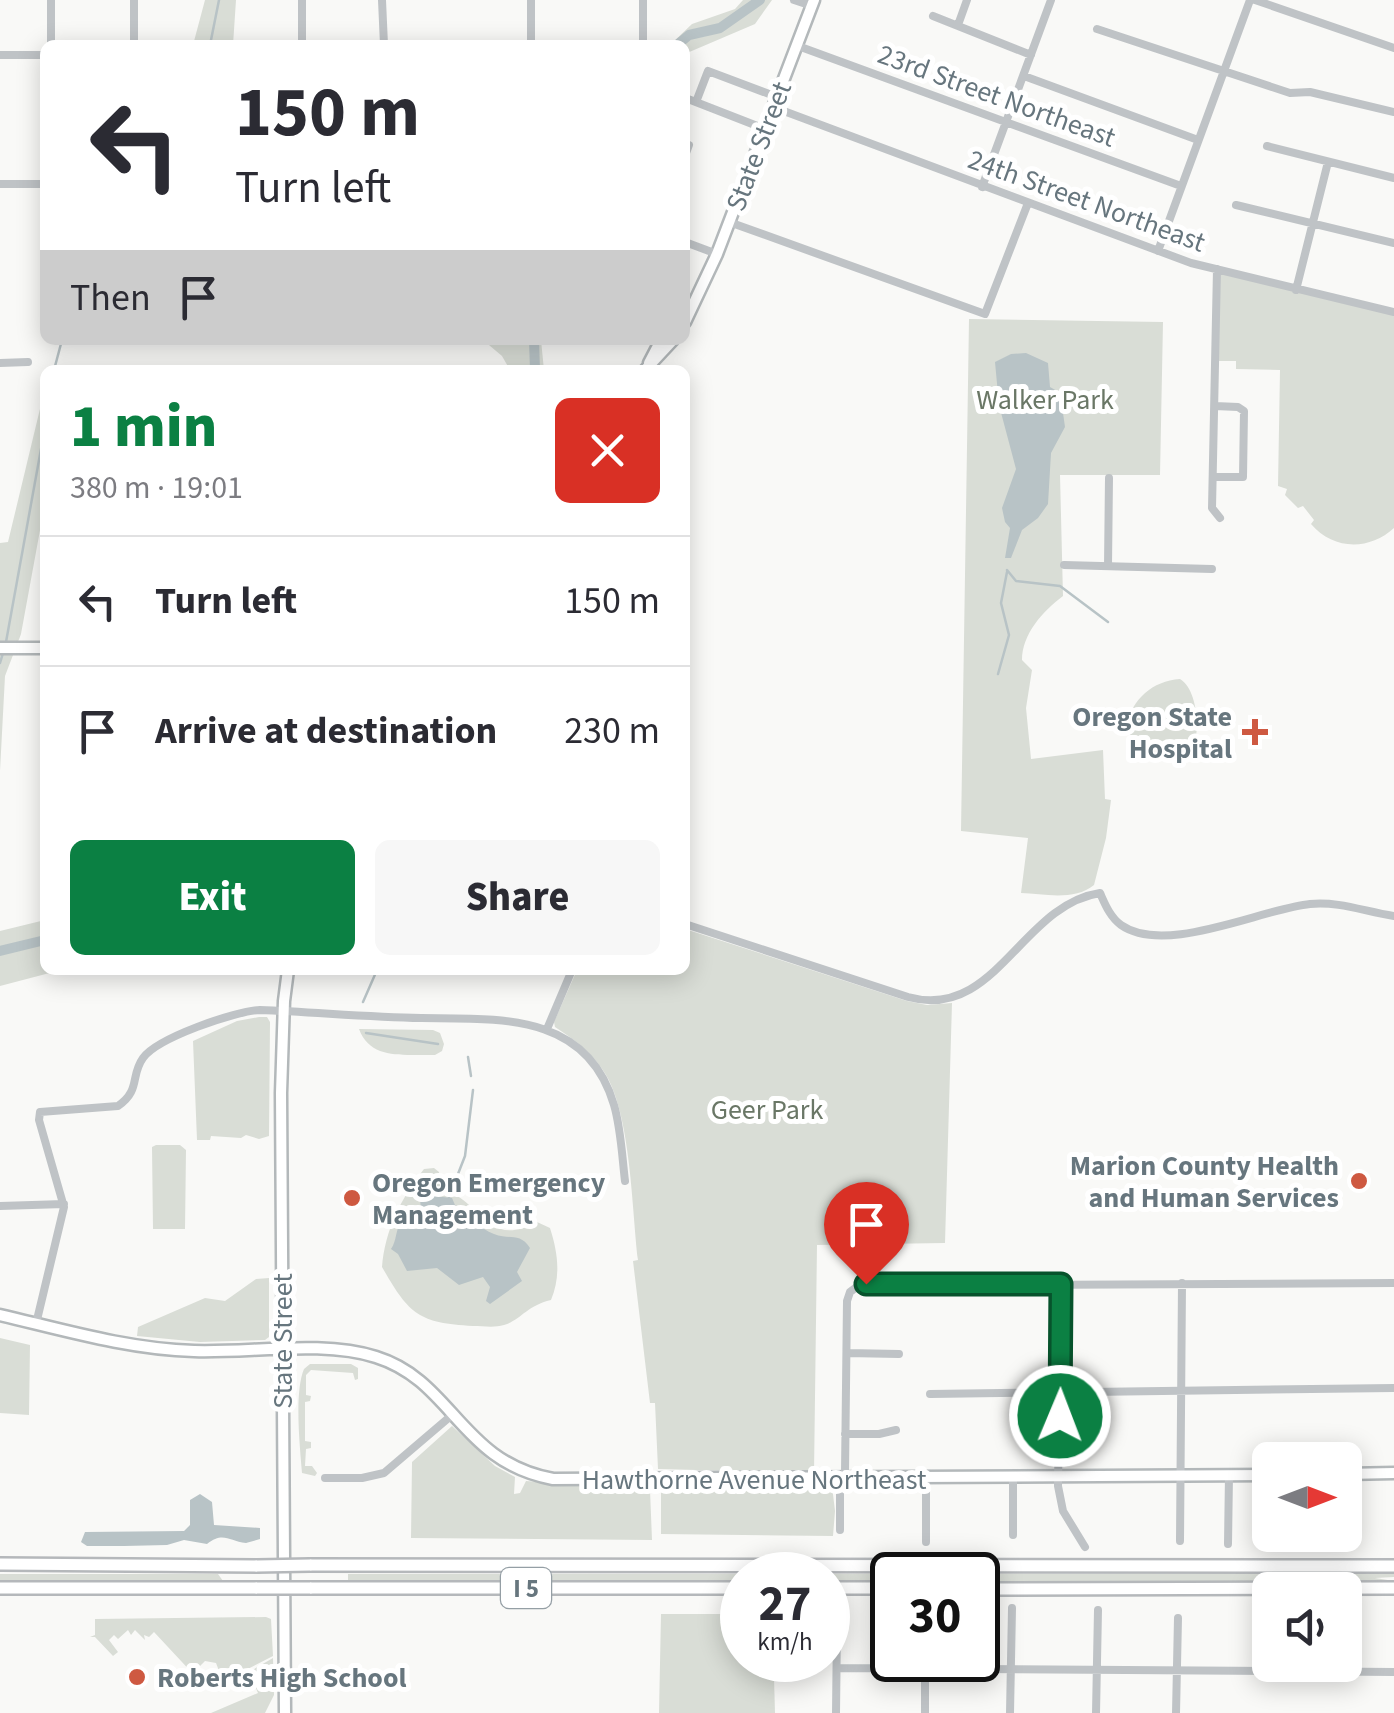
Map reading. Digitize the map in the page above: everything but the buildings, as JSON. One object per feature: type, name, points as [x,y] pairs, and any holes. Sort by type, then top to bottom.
[{"type":"highway","name":"I 5","points":[[0,1564],[1394,1566]]},
{"type":"highway","name":"I 5","points":[[0,1588],[720,1588]]},
{"type":"highway","points":[[1000,1588],[1394,1588]]},
{"type":"main road","name":"State Street","points":[[690,310],[729,222],[813,3]]},
{"type":"main road","name":"State Street","points":[[690,300],[698,290]]},
{"type":"main road","points":[[650,365],[668,345]]},
{"type":"main road","points":[[0,648],[40,648]]},
{"type":"main road","name":"State Street","points":[[285,1713],[282,1351],[288,975]]},
{"type":"main road","name":"Hawthorne Avenue Northeast","points":[[0,1315],[161,1349],[340,1350],[380,1358],[415,1377],[492,1455],[521,1471],[554,1479],[1252,1475]]},
{"type":"main road","points":[[1362,1474],[1394,1473]]},
{"type":"street","points":[[51,0],[51,40]]},
{"type":"street","points":[[134,0],[134,40]]},
{"type":"street","points":[[302,0],[302,40]]},
{"type":"street","points":[[382,0],[384,40]]},
{"type":"street","points":[[531,40],[532,0]]},
{"type":"street","points":[[642,0],[643,40]]},
{"type":"street","points":[[794,0],[813,3]]},
{"type":"street","points":[[958,26],[967,0]]},
{"type":"street","points":[[982,187],[1052,0]]},
{"type":"street","points":[[1158,251],[1222,71],[1252,0],[1394,48]]},
{"type":"street","points":[[933,16],[1031,55]]},
{"type":"street","points":[[1097,29],[1290,92],[1310,92],[1394,112]]},
{"type":"street","name":"23rd Street Northeast","points":[[798,46],[1181,186]]},
{"type":"street","points":[[0,55],[40,55]]},
{"type":"street","name":"24th Street Northeast","points":[[764,129],[692,100],[708,71],[982,187],[1158,251],[1217,270],[1394,312]]},
{"type":"street","points":[[1024,76],[1198,140]]},
{"type":"street","points":[[1267,146],[1394,178]]},
{"type":"street","points":[[1296,290],[1328,162]]},
{"type":"street","points":[[0,184],[40,184]]},
{"type":"street","points":[[729,222],[985,314],[1028,203]]},
{"type":"street","points":[[1236,205],[1394,243]]},
{"type":"street","points":[[690,244],[716,254]]},
{"type":"street","points":[[1217,270],[1212,508],[1220,518]]},
{"type":"street","points":[[0,363],[28,362]]},
{"type":"street","points":[[1213,477],[1244,477],[1244,411],[1238,406],[1215,406]]},
{"type":"street","points":[[1108,566],[1109,478]]},
{"type":"street","points":[[1064,566],[1212,569]]},
{"type":"street","points":[[690,926],[913,998],[937,1001],[975,988],[1058,907],[1090,894],[1100,893],[1120,925],[1146,935],[1228,925],[1317,903],[1394,916]]},
{"type":"street","points":[[546,1029],[570,975]]},
{"type":"street","points":[[36,1324],[64,1204],[40,1112],[118,1106],[134,1091],[138,1066],[151,1049],[242,1012],[506,1019],[546,1029],[576,1046],[604,1081],[617,1118],[625,1181]]},
{"type":"street","points":[[0,1206],[64,1204]]},
{"type":"street","points":[[1180,1542],[1182,1283]]},
{"type":"street","points":[[840,1530],[850,1292],[864,1284],[1394,1283]]},
{"type":"street","points":[[1061,1284],[1058,1477],[1063,1511],[1085,1547]]},
{"type":"street","points":[[847,1353],[898,1354]]},
{"type":"street","points":[[930,1394],[1394,1388]]},
{"type":"street","points":[[326,1478],[362,1478],[384,1473],[452,1414]]},
{"type":"street","points":[[845,1434],[896,1430]]},
{"type":"street","points":[[1228,1544],[1229,1476]]},
{"type":"street","points":[[1013,1478],[1013,1535]]},
{"type":"street","points":[[926,1479],[926,1542]]},
{"type":"street","points":[[1010,1713],[1012,1608]]},
{"type":"street","points":[[1096,1713],[1098,1610]]},
{"type":"street","points":[[1176,1713],[1178,1618]]},
{"type":"street","points":[[1000,1669],[1394,1672]]},
{"type":"street","points":[[836,1713],[837,1682]]},
{"type":"street","points":[[925,1682],[925,1713]]},
{"type":"green space","points":[[205,0],[236,0],[233,40],[194,40]]},
{"type":"green space","points":[[743,0],[772,0],[755,24],[690,52],[690,40],[675,40],[692,24],[735,9]]},
{"type":"green space","points":[[1217,269],[1394,312],[1394,528],[1384,535],[1363,544],[1330,539],[1311,524],[1314,520],[1303,506],[1298,508],[1285,495],[1287,489],[1278,486],[1280,370],[1236,369],[1236,361],[1216,361]]},
{"type":"green space","name":"Walker Park","points":[[969,319],[1163,322],[1160,475],[1060,475],[1063,596],[1035,624],[1023,650],[1022,660],[1032,670],[1026,708],[1031,759],[1103,750],[1105,799],[1111,800],[1106,838],[1094,885],[1069,895],[1021,893],[1028,838],[961,831]]},
{"type":"green space","points":[[489,345],[542,345],[544,365],[507,365]]},
{"type":"green space","points":[[40,409],[40,530],[21,634],[5,676],[0,771],[0,543],[8,542]]},
{"type":"green space","points":[[1180,679],[1190,691],[1196,709],[1194,745],[1184,750],[1132,740],[1126,725],[1133,707],[1152,688]]},
{"type":"green space","points":[[40,921],[42,975],[0,986],[0,931]]},
{"type":"green space","name":"Geer Park","points":[[690,931],[907,1001],[927,1005],[952,1003],[945,1243],[817,1245],[814,1473],[658,1469],[655,1403],[650,1403],[633,1261],[638,1260],[621,1115],[601,1067],[554,1022],[575,975],[690,975]]},
{"type":"green space","points":[[267,1017],[270,1022],[269,1136],[211,1136],[210,1140],[197,1140],[193,1041],[237,1021]]},
{"type":"green space","points":[[359,1029],[433,1030],[440,1033],[444,1044],[435,1055],[390,1054],[372,1046]]},
{"type":"green space","points":[[180,1145],[186,1150],[185,1229],[153,1229],[152,1147]]},
{"type":"green space","points":[[424,1169],[439,1172],[441,1189],[455,1194],[495,1226],[520,1229],[537,1222],[550,1228],[557,1264],[551,1300],[510,1323],[492,1327],[439,1322],[408,1306],[382,1267],[384,1253],[408,1191]]},
{"type":"green space","points":[[269,1278],[269,1337],[265,1340],[200,1342],[137,1336],[138,1327],[205,1298],[225,1301],[256,1279]]},
{"type":"green space","points":[[0,1338],[30,1345],[29,1415],[0,1413]]},
{"type":"green space","points":[[310,1364],[351,1364],[358,1368],[355,1380],[353,1373],[311,1370],[306,1375],[306,1395],[311,1396],[305,1402],[305,1441],[311,1442],[311,1448],[306,1449],[305,1466],[312,1466],[315,1476],[302,1473],[299,1435],[301,1379]]},
{"type":"green space","points":[[452,1426],[495,1466],[515,1477],[514,1494],[520,1493],[526,1481],[650,1490],[652,1540],[411,1538],[412,1462]]},
{"type":"green space","points":[[832,1486],[833,1536],[661,1534],[661,1489]]},
{"type":"green space","points":[[0,1574],[218,1574],[223,1581],[0,1581]]},
{"type":"green space","points":[[348,1574],[720,1574],[720,1581],[348,1580]]},
{"type":"green space","points":[[850,1574],[870,1574],[870,1581],[850,1581]]},
{"type":"green space","points":[[1000,1574],[1252,1574],[1252,1581],[1000,1581]]},
{"type":"green space","points":[[1362,1574],[1394,1574],[1375,1578],[1394,1581],[1362,1581]]},
{"type":"green space","points":[[661,1614],[720,1614],[720,1682],[774,1682],[775,1713],[659,1713]]},
{"type":"green space","points":[[95,1619],[271,1619],[273,1656],[238,1674],[234,1667],[221,1676],[216,1663],[205,1661],[198,1668],[197,1683],[154,1632],[149,1637],[144,1635],[145,1640],[135,1630],[131,1635],[128,1630],[118,1639],[114,1635],[109,1640],[118,1652],[113,1656],[95,1637],[90,1637],[95,1635]]},
{"type":"green space","points":[[273,1658],[274,1695],[265,1713],[211,1713],[258,1693],[249,1672]]},
{"type":"shaded area","points":[[1026,353],[1048,363],[1050,387],[1057,391],[1065,427],[1051,453],[1048,504],[1022,530],[1011,558],[1005,558],[1010,528],[1002,508],[1016,469],[999,405],[995,362],[1011,354]]},
{"type":"shaded area","points":[[420,1198],[452,1198],[455,1205],[489,1232],[526,1243],[530,1248],[517,1272],[522,1281],[490,1304],[486,1301],[490,1287],[483,1277],[459,1285],[437,1268],[407,1271],[391,1249],[401,1222],[408,1221],[420,1229]]},
{"type":"shaded area","points":[[200,1494],[212,1502],[214,1525],[260,1528],[260,1539],[246,1543],[222,1537],[207,1544],[184,1540],[167,1545],[124,1546],[87,1546],[81,1542],[85,1532],[184,1531],[190,1525],[190,1500]]},
{"type":"waterway","points":[[211,40],[219,0]]},
{"type":"waterway","points":[[683,40],[720,28],[760,0]]},
{"type":"waterway","points":[[55,365],[61,345]]},
{"type":"waterway","points":[[534,345],[535,365]]},
{"type":"waterway","points":[[6,642],[40,455]]},
{"type":"waterway","points":[[1007,570],[1016,581],[1060,586],[1108,622]]},
{"type":"waterway","points":[[998,674],[1009,635],[1001,603],[1007,572]]},
{"type":"waterway","points":[[0,663],[4,650]]},
{"type":"waterway","points":[[0,951],[40,941]]},
{"type":"waterway","points":[[363,1002],[375,975]]},
{"type":"waterway","points":[[366,1033],[438,1044]]},
{"type":"waterway","points":[[468,1057],[471,1076]]},
{"type":"waterway","points":[[449,1197],[465,1156],[473,1090]]},
{"type":"place","name":"Oregon State Hospital","points":[[1255,732]]},
{"type":"place","name":"Marion County Health and Human Services","points":[[1359,1181]]},
{"type":"place","name":"Oregon Emergency Management","points":[[352,1198]]},
{"type":"place","name":"Roberts High School","points":[[137,1677]]},
{"type":"route","points":[[866,1284],[1061,1284],[1060,1416]]}]
